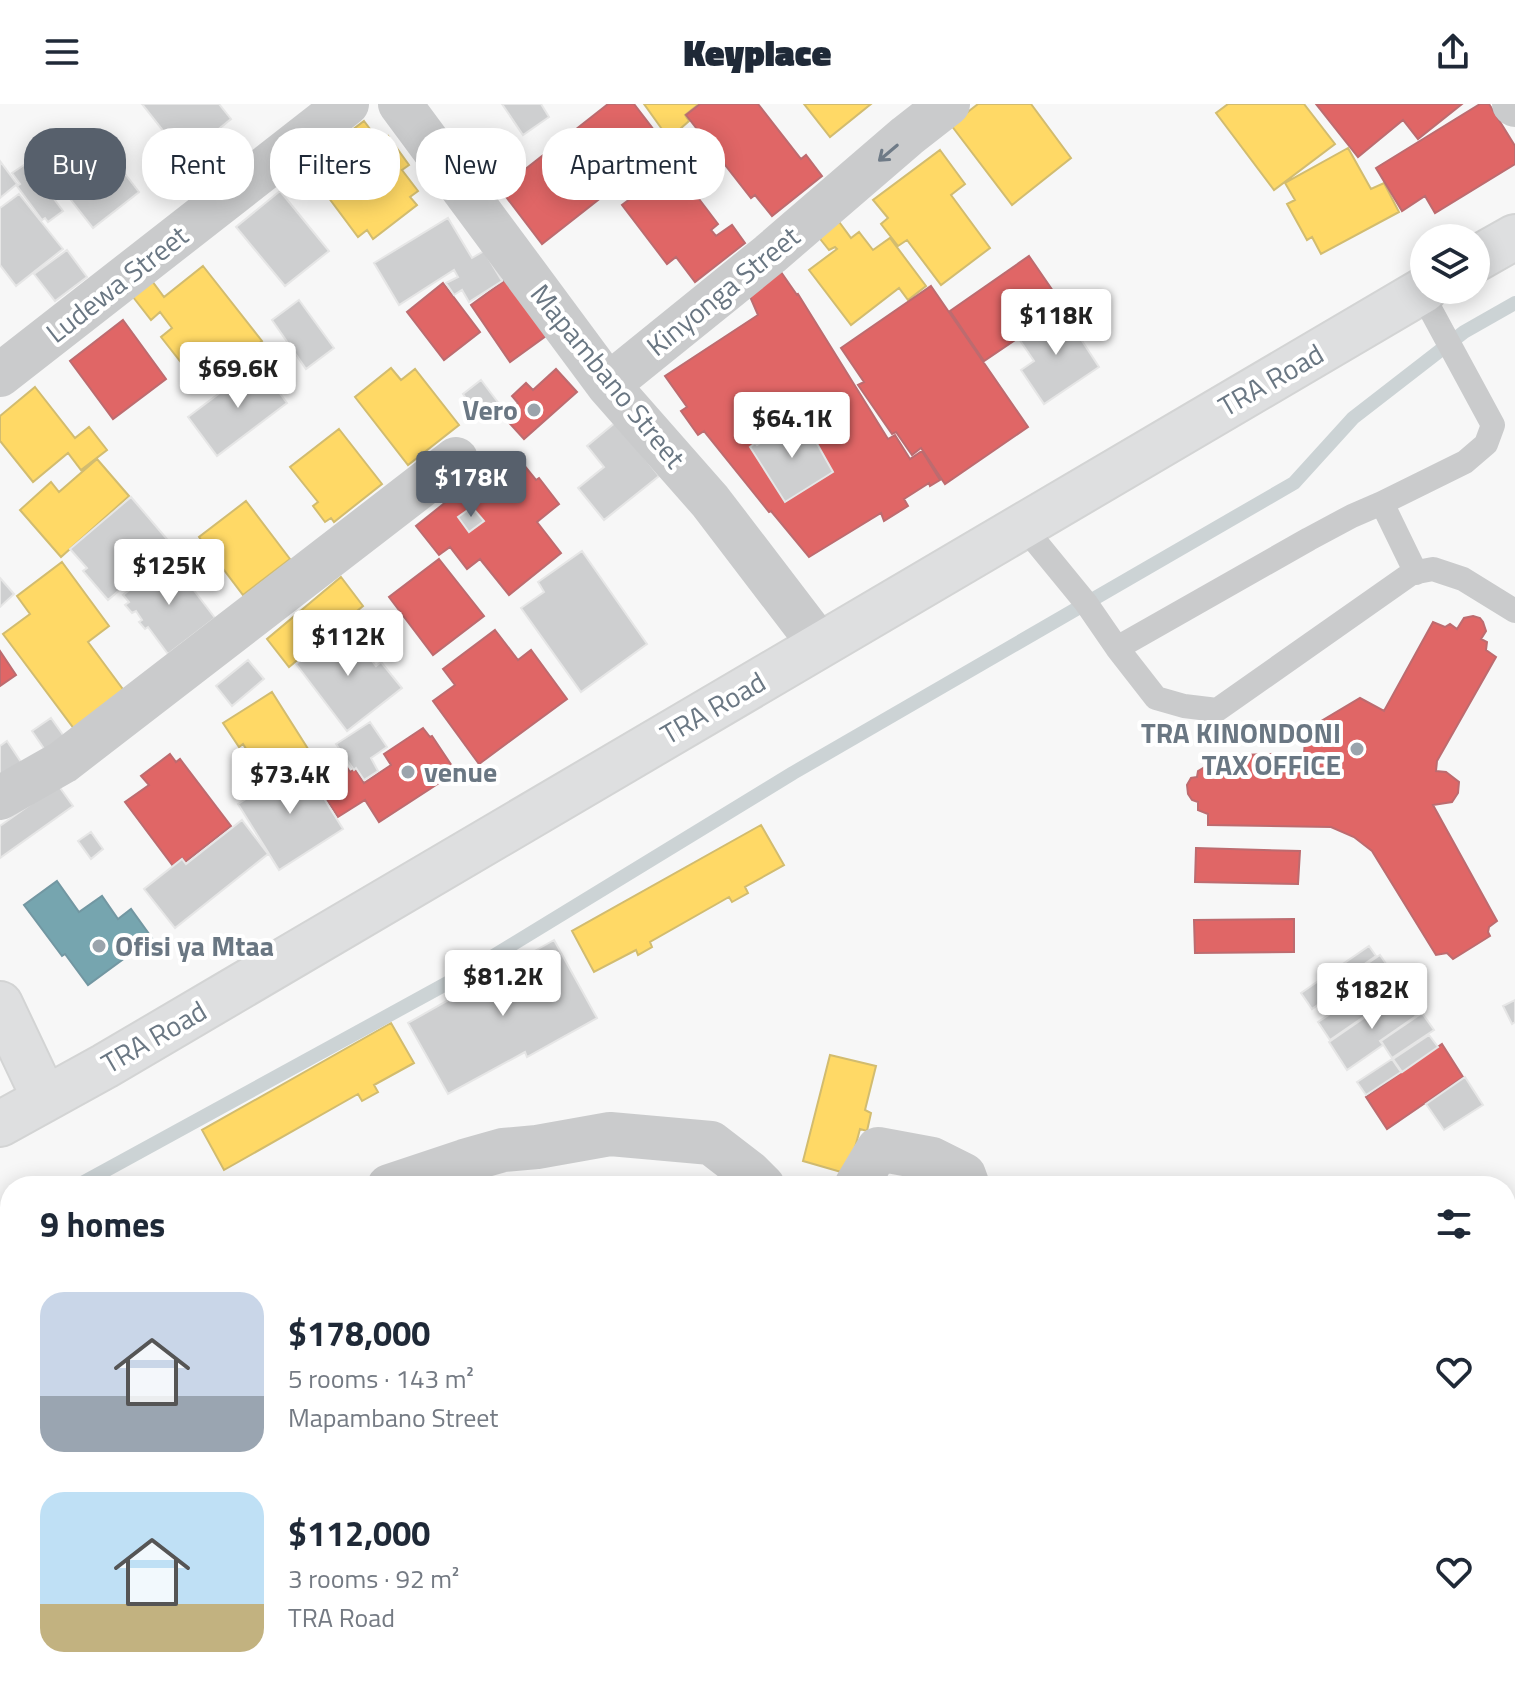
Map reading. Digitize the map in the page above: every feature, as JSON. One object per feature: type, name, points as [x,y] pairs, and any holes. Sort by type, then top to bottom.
[{"type":"main road","points":[[1490,251],[1515,237]]},
{"type":"main road","name":"TRA Road","points":[[0,1124],[105,1066],[1410,298]]},
{"type":"main road","points":[[0,1004],[45,1099]]},
{"type":"street","name":"Ludewa Street","points":[[0,375],[347,104]]},
{"type":"street","name":"Mapambano Street","points":[[400,104],[608,385],[710,501],[820,645]]},
{"type":"street","name":"Kinyonga Street","points":[[608,385],[948,104]]},
{"type":"street","points":[[0,798],[63,762],[456,459]]},
{"type":"street","points":[[419,1176],[503,1150],[610,1134],[711,1143],[753,1176]]},
{"type":"street","points":[[862,1176],[878,1149],[932,1159],[964,1176]]},
{"type":"lane","points":[[1117,648],[1352,516],[1465,462],[1486,444],[1493,425],[1429,304]]},
{"type":"lane","points":[[1382,503],[1416,573]]},
{"type":"lane","points":[[1023,526],[1086,603],[1156,698],[1184,706],[1217,710],[1412,573],[1433,569],[1463,579],[1515,611]]},
{"type":"building: Homes","points":[[644,104],[699,104],[685,115],[689,121],[681,128],[661,128]]},
{"type":"building: Homes","points":[[804,104],[871,104],[830,137]]},
{"type":"building: Homes","points":[[978,104],[1031,104],[1071,158],[1012,205],[951,125]]},
{"type":"building: Homes","points":[[1228,104],[1304,104],[1335,144],[1274,190],[1216,113]]},
{"type":"building: Homes","points":[[364,121],[369,128],[355,128]]},
{"type":"building: Homes","points":[[1348,148],[1371,189],[1384,183],[1399,212],[1321,254],[1312,237],[1307,240],[1287,204],[1295,200],[1285,183]]},
{"type":"building: Homes","points":[[940,150],[965,184],[951,195],[990,248],[941,285],[907,240],[898,246],[881,224],[888,218],[873,200]]},
{"type":"building: Homes","points":[[400,153],[409,165],[402,170],[416,188],[410,197],[417,205],[373,239],[367,230],[358,237],[330,200],[400,200]]},
{"type":"building: Homes","points":[[837,219],[851,238],[859,232],[873,250],[890,238],[926,286],[908,300],[899,288],[851,325],[809,270],[837,249],[829,250],[817,235]]},
{"type":"building: Homes","points":[[203,266],[262,341],[202,389],[161,337],[172,328],[160,312],[151,320],[133,297],[152,281],[164,297]]},
{"type":"building: Homes","points":[[391,368],[401,380],[415,369],[459,425],[408,465],[355,397]]},
{"type":"building: Homes","points":[[35,387],[75,438],[89,427],[107,450],[81,470],[68,453],[33,482],[0,441],[0,416]]},
{"type":"building: Homes","points":[[339,429],[382,484],[334,522],[331,518],[325,522],[313,506],[318,502],[290,467]]},
{"type":"building: Homes","points":[[97,459],[129,496],[61,557],[20,510],[51,482],[59,492]]},
{"type":"building: Homes","points":[[246,501],[290,559],[243,595],[199,537]]},
{"type":"building: Homes","points":[[62,562],[109,626],[88,642],[125,692],[75,730],[3,634],[30,614],[17,596]]},
{"type":"building: Homes","points":[[341,577],[363,606],[289,667],[267,639]]},
{"type":"building: Homes","points":[[272,692],[310,752],[266,781],[243,744],[239,747],[223,723]]},
{"type":"building: Homes","points":[[761,825],[784,865],[745,887],[748,893],[732,902],[729,897],[650,942],[652,947],[638,955],[636,950],[594,972],[572,931]]},
{"type":"building: Homes","points":[[391,1023],[414,1063],[374,1085],[378,1092],[362,1101],[358,1094],[224,1170],[202,1130]]},
{"type":"building: Homes","points":[[830,1055],[876,1066],[865,1110],[871,1113],[867,1131],[860,1129],[848,1174],[803,1161]]},
{"type":"building: Shops","points":[[608,104],[634,104],[652,128],[578,128]]},
{"type":"building: Shops","points":[[700,104],[758,104],[801,159],[806,155],[822,176],[772,216],[755,195],[751,198],[725,165],[725,128],[696,128],[686,115]]},
{"type":"building: Shops","points":[[1316,104],[1462,104],[1418,139],[1403,120],[1358,157]]},
{"type":"building: Shops","points":[[1480,104],[1489,104],[1515,146],[1515,164],[1435,213],[1425,196],[1402,211],[1376,168]]},
{"type":"building: Shops","points":[[542,156],[542,200],[598,200],[542,244],[508,200],[526,200],[526,169]]},
{"type":"building: Shops","points":[[629,200],[700,200],[718,224],[711,230],[716,236],[732,225],[745,243],[695,282],[676,257],[667,264],[622,205]]},
{"type":"building: Shops","points":[[1029,256],[1064,307],[984,361],[950,311]]},
{"type":"building: Shops","points":[[781,272],[798,294],[888,439],[895,435],[910,459],[922,451],[940,480],[930,486],[929,483],[904,499],[908,506],[884,521],[881,513],[809,557],[704,431],[698,435],[681,411],[687,407],[665,376],[758,315],[748,292]],"holes":[[[802,417],[833,472],[785,502],[750,447]]]},
{"type":"building: Shops","points":[[507,279],[546,336],[510,362],[471,305]]},
{"type":"building: Shops","points":[[443,283],[480,332],[444,360],[407,312]]},
{"type":"building: Shops","points":[[931,286],[1028,427],[945,484],[921,448],[912,455],[896,432],[892,434],[858,385],[864,382],[841,348]]},
{"type":"building: Shops","points":[[123,320],[166,379],[113,419],[70,361]]},
{"type":"building: Shops","name":"Vero","points":[[556,369],[577,392],[524,439],[503,416],[518,403],[512,396],[526,383],[533,390]]},
{"type":"building: Shops","points":[[519,459],[559,504],[537,522],[561,553],[509,595],[480,559],[467,569],[450,547],[439,555],[416,526],[462,489],[469,499]],"holes":[[[472,507],[484,521],[469,532],[458,517]]]},
{"type":"building: Shops","points":[[439,559],[484,616],[433,655],[389,597]]},
{"type":"building: Shops","points":[[1473,616],[1483,622],[1486,631],[1481,639],[1487,642],[1486,650],[1496,657],[1437,761],[1436,771],[1446,772],[1459,782],[1458,793],[1452,802],[1433,805],[1497,921],[1489,927],[1490,936],[1453,959],[1447,953],[1436,955],[1372,851],[1354,837],[1331,827],[1208,825],[1208,814],[1198,810],[1198,802],[1188,794],[1187,785],[1191,778],[1197,777],[1198,771],[1208,765],[1207,756],[1304,753],[1306,730],[1360,698],[1384,711],[1433,622],[1445,627],[1450,624],[1457,629],[1464,618]]},
{"type":"building: Shops","points":[[495,630],[518,660],[531,650],[567,699],[479,764],[433,701],[455,685],[443,669]]},
{"type":"building: Shops","points":[[0,651],[16,675],[0,686]]},
{"type":"building: Shops","points":[[423,728],[432,736],[456,772],[379,822],[365,800],[338,817],[313,778],[342,760],[350,772],[355,769],[364,783],[391,765],[384,754]]},
{"type":"building: Shops","points":[[170,754],[176,762],[180,759],[231,826],[185,862],[182,858],[173,866],[125,802],[149,785],[141,776]]},
{"type":"building: Shops","points":[[1196,848],[1300,851],[1298,884],[1195,882]]},
{"type":"building: Shops","points":[[1294,919],[1294,952],[1195,953],[1194,920]]},
{"type":"building: Shops","points":[[1442,1044],[1463,1077],[1387,1129],[1366,1097]]},
{"type":"building: Public","points":[[57,881],[79,912],[102,896],[118,919],[131,909],[152,938],[88,985],[24,905]]},
{"type":"building: Other","points":[[142,104],[219,104],[231,119],[220,128],[161,128]]},
{"type":"building: Other","points":[[502,104],[541,104],[549,117],[526,133],[526,128],[518,128]]},
{"type":"building: Other","points":[[0,161],[17,184],[0,198]]},
{"type":"building: Other","points":[[24,165],[24,196],[17,186],[20,184],[12,173]]},
{"type":"building: Other","points":[[126,175],[139,192],[93,228],[71,200],[126,200]]},
{"type":"building: Other","points":[[19,194],[63,249],[16,286],[0,265],[0,208]]},
{"type":"building: Other","points":[[270,199],[287,200],[329,251],[285,286],[236,227]]},
{"type":"building: Other","points":[[27,200],[55,200],[63,211],[48,222],[45,218],[42,220]]},
{"type":"building: Other","points":[[448,218],[472,258],[484,251],[502,281],[469,302],[462,290],[454,295],[446,283],[458,277],[454,270],[399,305],[374,263]]},
{"type":"building: Other","points":[[67,250],[87,277],[55,301],[34,274]]},
{"type":"building: Other","points":[[299,300],[334,348],[306,369],[272,320]]},
{"type":"building: Other","points":[[1062,310],[1099,367],[1044,404],[1021,370],[1034,361],[1019,339]]},
{"type":"building: Other","points":[[258,364],[287,403],[217,456],[188,417]]},
{"type":"building: Other","points":[[481,380],[500,405],[481,419],[463,394]]},
{"type":"building: Other","points":[[802,417],[833,472],[785,502],[750,447]]},
{"type":"building: Other","points":[[616,422],[659,476],[604,520],[578,488],[604,467],[587,446]]},
{"type":"building: Other","points":[[131,497],[172,545],[108,600],[83,571],[87,568],[70,549]]},
{"type":"building: Other","points":[[472,507],[484,521],[469,532],[458,517]]},
{"type":"building: Other","points":[[582,551],[647,644],[581,692],[521,608],[544,592],[538,582]]},
{"type":"building: Other","points":[[170,559],[215,618],[168,654],[148,627],[145,629],[139,622],[142,620],[136,611],[132,613],[125,605],[129,602],[123,595]]},
{"type":"building: Other","points":[[0,578],[14,594],[0,607]]},
{"type":"building: Other","points":[[345,626],[376,666],[381,662],[402,688],[347,731],[296,664]]},
{"type":"building: Other","points":[[248,660],[264,679],[232,706],[216,686]]},
{"type":"building: Other","points":[[51,718],[68,742],[45,750],[32,731]]},
{"type":"building: Other","points":[[370,722],[387,747],[371,758],[378,771],[364,780],[336,744]]},
{"type":"building: Other","points":[[7,741],[23,765],[0,780],[0,746]]},
{"type":"building: Other","points":[[302,763],[343,829],[279,870],[238,804]]},
{"type":"building: Other","points":[[58,785],[73,806],[0,858],[0,826]]},
{"type":"building: Other","points":[[242,820],[268,854],[175,928],[144,889],[182,859],[186,864]]},
{"type":"building: Other","points":[[91,832],[103,849],[91,859],[78,841]]},
{"type":"building: Other","points":[[554,940],[597,1018],[527,1057],[525,1052],[448,1094],[408,1023]]},
{"type":"building: Other","points":[[1369,946],[1376,956],[1337,983],[1341,988],[1312,1009],[1301,993]]},
{"type":"building: Other","points":[[1380,955],[1391,971],[1351,999],[1340,982]]},
{"type":"building: Other","points":[[1392,973],[1403,990],[1330,1040],[1318,1022]]},
{"type":"building: Other","points":[[1400,993],[1416,1016],[1380,1041],[1383,1045],[1347,1070],[1329,1042]]},
{"type":"building: Other","points":[[1515,1000],[1515,1022],[1512,1024],[1503,1006]]},
{"type":"building: Other","points":[[1422,1013],[1434,1030],[1392,1058],[1381,1041]]},
{"type":"building: Other","points":[[1429,1035],[1438,1047],[1402,1072],[1393,1059]]},
{"type":"building: Other","points":[[1392,1059],[1401,1072],[1366,1095],[1357,1082]]},
{"type":"building: Other","points":[[1465,1077],[1483,1105],[1444,1130],[1426,1104]]},
{"type":"waterway","points":[[95,1176],[464,974],[793,773],[1294,483],[1353,418],[1464,332],[1515,303]]},
{"type":"place","name":"Vero","points":[[534,410]]},
{"type":"place","name":"TRA KINONDONI TAX OFFICE","points":[[1357,749]]},
{"type":"place","name":"venue","points":[[408,772]]},
{"type":"place","name":"Ofisi ya Mtaa","points":[[99,946]]}]
